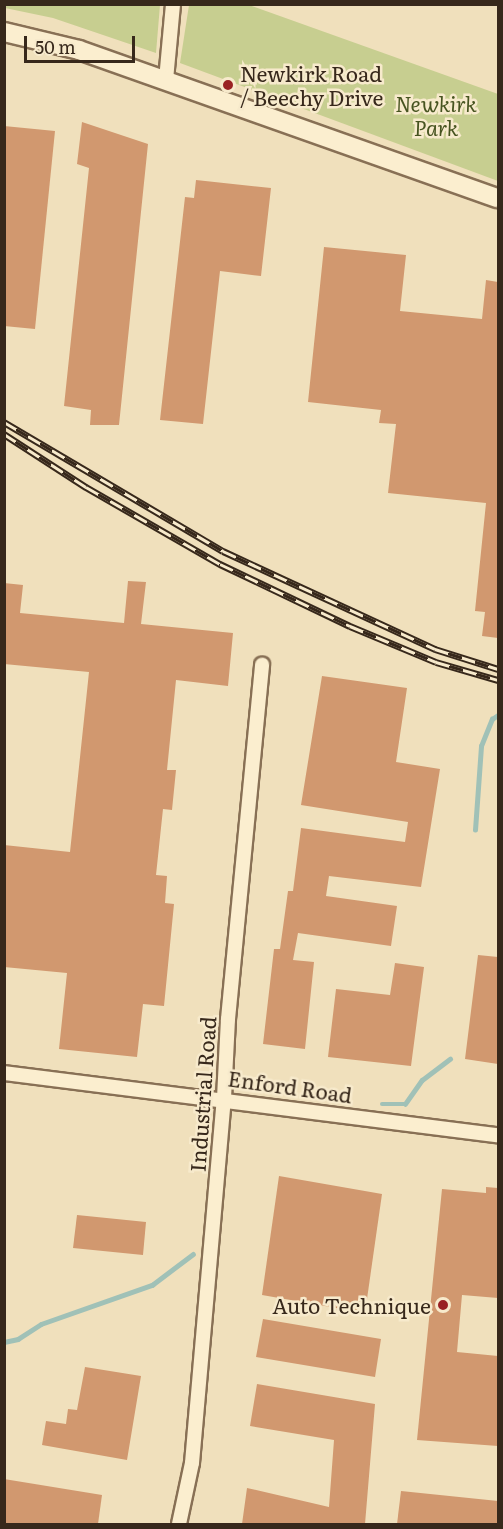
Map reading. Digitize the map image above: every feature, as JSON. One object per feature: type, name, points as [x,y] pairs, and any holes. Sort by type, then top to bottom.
[{"type":"street","points":[[166,80],[173,4]]},
{"type":"street","points":[[4,32],[79,50],[498,198]]},
{"type":"street","name":"Industrial Road","points":[[179,1524],[192,1463],[224,1098],[228,1019],[262,665]]},
{"type":"street","name":"Enford Road","points":[[4,1073],[224,1098],[498,1135]]},
{"type":"green space","points":[[4,5],[160,5],[156,53],[53,18],[5,8]]},
{"type":"green space","name":"Newkirk Park","points":[[189,5],[249,5],[498,94],[498,181],[180,63]]},
{"type":"building","points":[[82,122],[148,144],[119,425],[90,425],[91,410],[64,406],[89,168],[77,164]]},
{"type":"building","points":[[4,126],[55,131],[35,329],[4,326]]},
{"type":"building","points":[[196,180],[271,188],[261,276],[220,271],[203,424],[160,420],[185,197],[194,198]]},
{"type":"building","points":[[324,247],[406,255],[400,311],[482,319],[486,280],[498,282],[498,638],[482,636],[485,612],[475,611],[486,503],[388,493],[396,424],[379,423],[381,410],[308,402]]},
{"type":"building","points":[[128,581],[146,582],[141,624],[233,633],[228,686],[176,680],[167,770],[176,770],[172,810],[163,809],[156,875],[167,876],[165,903],[174,904],[164,1006],[143,1004],[137,1057],[59,1049],[67,973],[4,967],[4,845],[70,852],[89,672],[4,664],[4,583],[23,585],[20,613],[124,623]]},
{"type":"building","points":[[322,676],[407,688],[396,762],[440,769],[421,887],[329,876],[326,896],[397,906],[391,946],[298,933],[293,960],[314,962],[305,1049],[263,1044],[274,949],[280,949],[288,891],[293,891],[301,828],[405,842],[408,822],[301,805]]},
{"type":"building","points":[[478,955],[498,957],[498,1064],[465,1059]]},
{"type":"building","points":[[395,963],[424,967],[411,1066],[328,1057],[336,989],[390,995]]},
{"type":"building","points":[[279,1176],[382,1194],[365,1313],[262,1295]]},
{"type":"building","points":[[486,1187],[498,1188],[498,1298],[462,1295],[457,1352],[498,1356],[498,1446],[417,1440],[442,1189],[486,1193]]},
{"type":"building","points":[[77,1215],[146,1222],[143,1255],[73,1248]]},
{"type":"building","points":[[263,1319],[381,1339],[375,1377],[256,1357]]},
{"type":"building","points":[[85,1367],[141,1376],[127,1460],[42,1445],[46,1421],[66,1424],[68,1409],[77,1410]]},
{"type":"building","points":[[257,1384],[375,1404],[365,1524],[242,1524],[247,1488],[329,1507],[334,1440],[250,1426]]},
{"type":"building","points":[[4,1479],[102,1495],[98,1524],[4,1524]]},
{"type":"building","points":[[401,1491],[498,1501],[498,1524],[397,1524]]},
{"type":"waterway","points":[[475,830],[481,746],[492,719],[498,715]]},
{"type":"waterway","points":[[382,1104],[405,1104],[422,1080],[450,1059]]},
{"type":"waterway","points":[[4,1342],[18,1339],[41,1324],[152,1285],[193,1254]]},
{"type":"railway","points":[[4,422],[223,551],[435,649],[498,669]]},
{"type":"railway","points":[[4,434],[86,487],[220,564],[350,626],[436,662],[498,680]]},
{"type":"place","name":"Newkirk Road / Beechy Drive","points":[[228,85]]},
{"type":"place","name":"Auto Technique","points":[[443,1305]]}]
